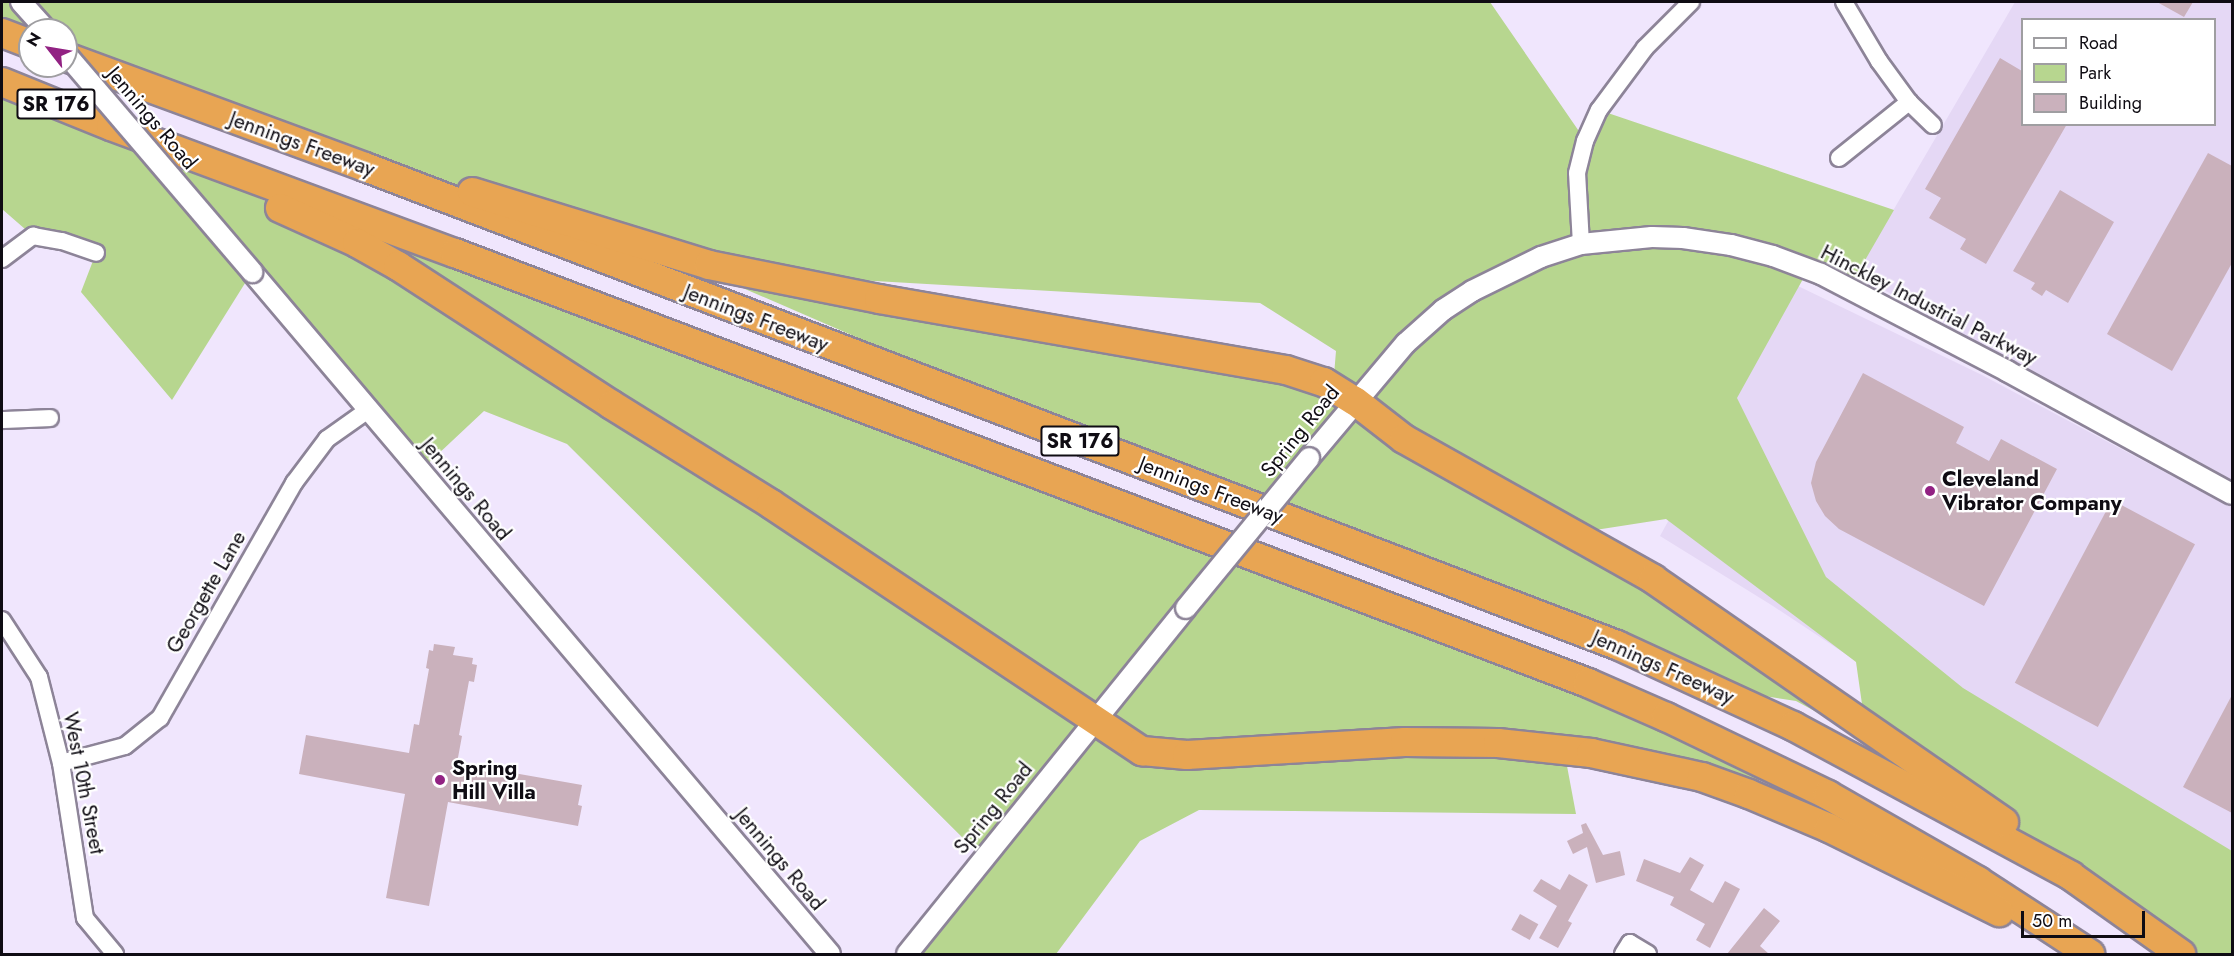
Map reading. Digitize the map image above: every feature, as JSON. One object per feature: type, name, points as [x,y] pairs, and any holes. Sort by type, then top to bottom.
[{"type":"highway","points":[[2,33],[18,39]]},
{"type":"highway","name":"Jennings Freeway","points":[[78,60],[365,167],[1617,645],[1793,726],[2071,876],[2181,954]]},
{"type":"highway","name":"SR 176","points":[[2,82],[111,126],[455,253],[1588,683],[1666,717],[1838,800],[1978,881],[2090,954]]},
{"type":"highway","points":[[111,126],[206,175],[348,238],[398,266],[612,405],[771,504],[1142,751],[1188,755],[1405,742],[1498,743],[1592,753],[1664,768],[1702,777],[1829,828],[1940,885],[2090,954]]},
{"type":"highway","points":[[365,167],[516,203],[709,265],[879,299],[1286,370],[1324,382],[1355,401],[1404,439],[1653,579],[2023,835],[2071,876]]},
{"type":"street","points":[[21,2],[35,18]]},
{"type":"street","points":[[1581,244],[1577,173],[1586,141],[1599,110],[1646,48],[1690,2]]},
{"type":"street","points":[[1844,2],[1879,61],[1909,102],[1933,125]]},
{"type":"street","name":"Jennings Road","points":[[78,70],[830,954]]},
{"type":"street","points":[[1839,158],[1909,102]]},
{"type":"street","points":[[2,259],[33,236],[63,241],[96,253]]},
{"type":"street","name":"Hinckley Industrial Parkway","points":[[1581,244],[1631,238],[1683,238],[1731,245],[1773,256],[1821,274],[2232,494]]},
{"type":"street","name":"Spring Road","points":[[907,954],[1095,719],[1355,401],[1406,343],[1443,310],[1498,276],[1581,244]]},
{"type":"street","name":"Georgette Lane","points":[[61,763],[125,746],[160,718],[294,483],[327,439],[368,410]]},
{"type":"street","points":[[2,420],[50,418]]},
{"type":"street","name":"West 10th Street","points":[[2,620],[39,677],[61,763],[85,918],[116,954]]},
{"type":"street","points":[[1627,949],[1648,954]]},
{"type":"shaded area","points":[[2015,2],[2232,2],[2232,481],[2034,375],[1856,274]]},
{"type":"shaded area","points":[[1798,286],[1982,375],[2232,508],[2232,921],[2194,885],[1773,606],[1660,536]]},
{"type":"green space","points":[[2,2],[1490,2],[1585,140],[1599,110],[1894,210],[1849,288],[1808,270],[1737,398],[1826,577],[1963,688],[2232,851],[2232,954],[2181,954],[1865,725],[1856,662],[1666,519],[1576,533],[1826,707],[1822,715],[1796,701],[1714,688],[1193,483],[745,289],[742,282],[1333,387],[1336,351],[1260,303],[754,274],[449,186],[78,61],[78,18],[18,18],[18,32],[2,33]]},
{"type":"green space","points":[[2,82],[312,222],[398,265],[421,240],[1768,766],[1749,794],[1564,750],[1576,814],[1199,810],[1140,841],[1056,954],[907,954],[983,858],[567,444],[484,411],[420,471],[252,272],[172,400],[81,292],[96,253],[33,236],[2,209]]},
{"type":"building","points":[[2157,2],[2193,2],[2184,17]]},
{"type":"building","points":[[2000,58],[2021,70],[2021,126],[2066,126],[1986,264],[1960,249],[1966,239],[1929,218],[1941,198],[1925,189]]},
{"type":"building","points":[[2208,153],[2232,166],[2232,263],[2172,371],[2107,334]]},
{"type":"building","points":[[2060,190],[2114,222],[2068,303],[2046,290],[2042,296],[2031,289],[2035,283],[2013,271]]},
{"type":"building","name":"Cleveland Vibrator Company","points":[[1863,373],[1964,427],[1956,443],[1989,461],[2001,439],[2057,469],[1984,606],[1839,529],[1825,516],[1816,501],[1811,483],[1816,462]]},
{"type":"building","points":[[2112,500],[2195,544],[2098,727],[2015,683]]},
{"type":"building","name":"Spring Hill Villa","points":[[434,644],[455,647],[453,655],[473,658],[472,664],[477,665],[474,682],[469,681],[459,735],[462,736],[457,763],[582,785],[578,805],[582,806],[578,826],[448,802],[429,906],[386,898],[405,794],[299,774],[306,735],[409,753],[414,724],[419,725],[429,669],[426,668],[429,650],[433,651]]},
{"type":"building","points":[[2232,695],[2232,813],[2183,787]]},
{"type":"building","points":[[1586,823],[1603,855],[1620,851],[1625,875],[1596,883],[1587,847],[1573,854],[1567,841],[1583,833],[1581,825]]},
{"type":"building","points":[[1690,857],[1704,865],[1690,890],[1713,903],[1725,881],[1740,889],[1710,948],[1696,940],[1705,924],[1670,905],[1674,897],[1636,881],[1644,859],[1680,873]]},
{"type":"building","points":[[1569,874],[1588,885],[1568,921],[1572,923],[1558,948],[1539,938],[1557,906],[1533,891],[1541,879],[1560,890]]},
{"type":"building","points":[[1764,908],[1780,921],[1760,946],[1769,954],[1727,954]]},
{"type":"building","points":[[1520,914],[1538,924],[1530,940],[1511,930]]},
{"type":"place","name":"Cleveland Vibrator Company","points":[[1930,491]]},
{"type":"place","name":"Spring Hill Villa","points":[[440,780]]}]
